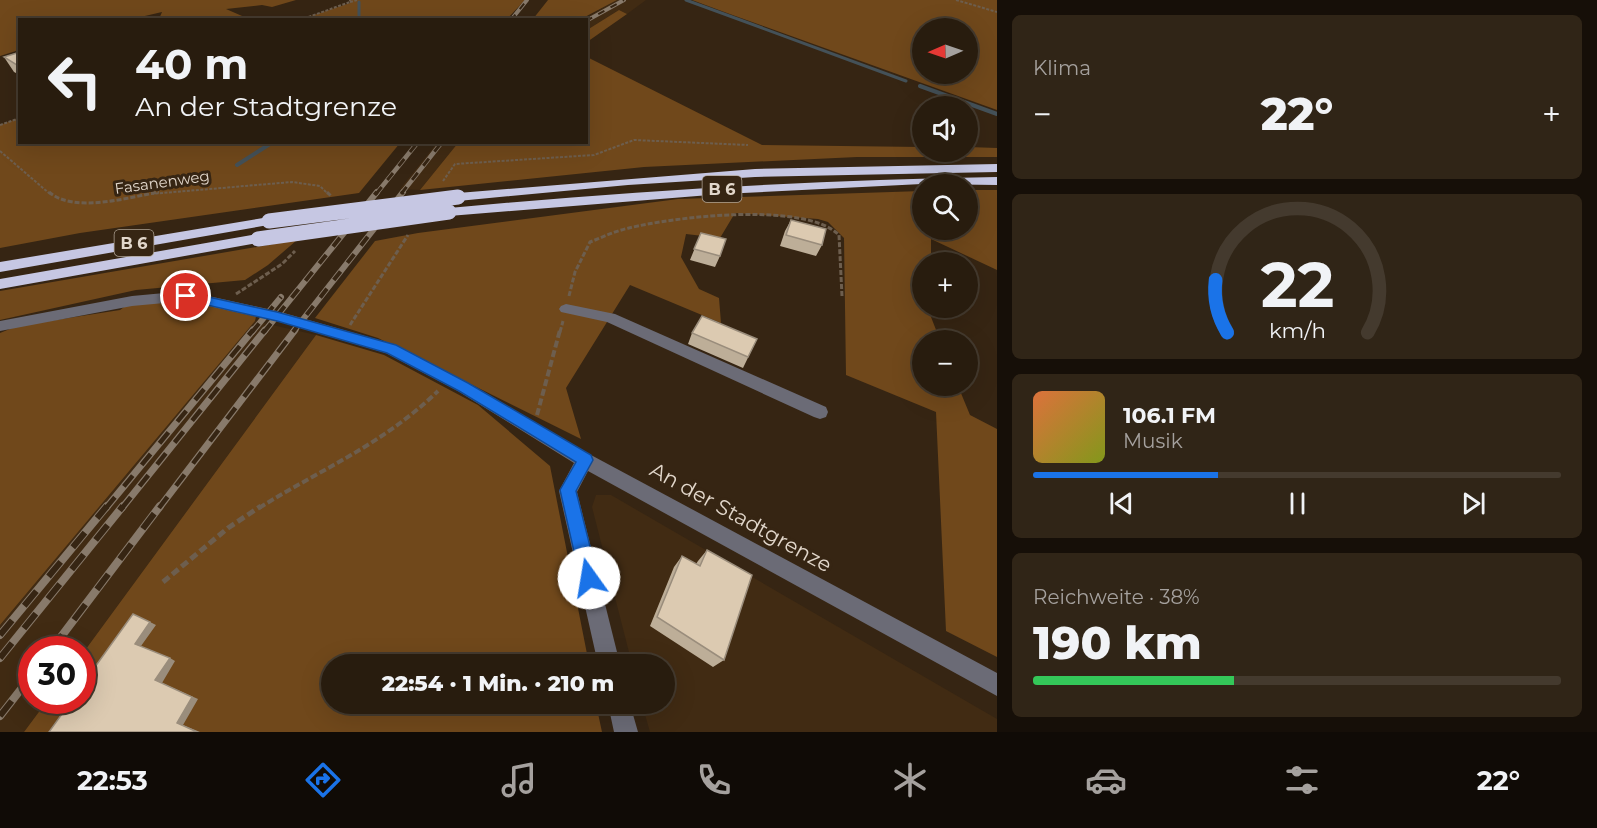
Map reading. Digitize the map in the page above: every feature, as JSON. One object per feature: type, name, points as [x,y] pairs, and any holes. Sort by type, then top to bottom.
[{"type":"highway","name":"B 6","points":[[0,267],[269,221],[458,197],[590,184],[731,175],[871,169],[997,168]]},
{"type":"highway","name":"B 6","points":[[0,284],[258,239],[449,212],[719,189],[997,181]]},
{"type":"street","name":"An der Stadtgrenze","points":[[0,326],[132,301],[186,296],[277,316],[391,349],[534,427],[585,460],[997,685]]},
{"type":"street","points":[[566,309],[610,318],[820,412]]},
{"type":"street","points":[[585,460],[568,490],[607,654]]},
{"type":"street","points":[[622,714],[626,732]]},
{"type":"path","points":[[305,18],[357,0]]},
{"type":"path","points":[[956,0],[997,12]]},
{"type":"path","points":[[0,125],[18,119]]},
{"type":"path","points":[[440,186],[455,164],[594,155],[633,140],[748,145]]},
{"type":"path","name":"Fasanenweg","points":[[0,151],[53,196],[63,201],[96,203],[167,191],[292,182],[320,186],[332,197],[332,204]]},
{"type":"path","points":[[534,427],[575,272],[590,242],[629,227],[679,220],[738,216],[795,218],[825,224],[839,235],[842,296]]},
{"type":"path","points":[[343,335],[411,230]]},
{"type":"path","points":[[224,305],[240,290],[282,264],[302,244]]},
{"type":"path","points":[[163,582],[237,522],[300,484],[341,463],[420,410],[448,379]]},
{"type":"shaded area","points":[[0,0],[296,0],[272,7],[262,5],[226,9],[247,18],[159,18],[162,12],[136,18],[18,18],[18,50],[0,56]]},
{"type":"shaded area","points":[[350,0],[525,0],[508,18],[305,18],[350,3]]},
{"type":"shaded area","points":[[548,0],[617,0],[583,18],[534,18]]},
{"type":"shaded area","points":[[617,0],[646,0],[627,14],[619,10],[588,29],[588,18],[586,18]]},
{"type":"shaded area","points":[[692,0],[997,0],[997,110],[978,103],[978,96],[958,96],[925,84],[978,84],[978,18],[912,18],[912,79]]},
{"type":"shaded area","points":[[619,10],[627,14],[588,41],[588,29]]},
{"type":"shaded area","points":[[588,58],[762,145],[912,147],[912,157],[857,157],[644,167],[420,190],[457,144],[588,144]]},
{"type":"shaded area","points":[[18,118],[18,144],[399,144],[359,193],[80,233],[0,248],[0,125]]},
{"type":"shaded area","points":[[436,144],[457,144],[420,190],[400,189]]},
{"type":"shaded area","points":[[978,147],[997,148],[997,157],[978,157]]},
{"type":"shaded area","points":[[978,190],[997,190],[997,270],[978,261],[978,252],[959,252],[933,240],[978,240]]},
{"type":"shaded area","points":[[912,191],[912,240],[931,240],[931,252],[912,252],[912,318],[931,318],[936,330],[912,330],[912,396],[962,396],[970,415],[997,429],[997,657],[946,631],[936,412],[846,375],[844,238],[828,222],[818,219],[735,213],[720,238],[686,234],[681,257],[699,289],[719,298],[721,323],[630,285],[566,388],[581,439],[378,338],[315,318],[375,241],[418,233],[678,199]]},
{"type":"shaded area","points":[[297,240],[268,265],[245,280],[136,290],[0,320],[0,291]]},
{"type":"shaded area","points":[[186,296],[257,312],[255,321],[0,625],[0,333],[17,326],[120,310],[132,301]]},
{"type":"shaded area","points":[[255,321],[316,335],[95,636],[18,636],[18,714],[37,714],[24,732],[0,732],[0,625]]},
{"type":"shaded area","points":[[316,335],[384,355],[478,405],[550,466],[587,654],[321,654],[321,714],[598,714],[602,732],[24,732],[37,714],[96,714],[95,636]]},
{"type":"shaded area","points":[[596,495],[611,495],[997,719],[997,732],[650,732],[645,714],[675,714],[675,654],[629,654],[592,507]]},
{"type":"building","points":[[18,53],[18,66],[4,57]]},
{"type":"building","points":[[791,220],[826,229],[822,245],[786,235]]},
{"type":"building","points":[[701,233],[726,239],[720,256],[694,249]]},
{"type":"building","points":[[702,316],[757,339],[748,357],[692,333]]},
{"type":"building","points":[[707,550],[752,575],[724,660],[657,617],[682,556],[700,566]]},
{"type":"building","points":[[133,614],[150,622],[135,644],[170,658],[155,680],[192,697],[177,723],[197,732],[49,732],[62,714],[96,714],[96,666]]},
{"type":"waterway","points":[[686,0],[906,81]]},
{"type":"waterway","points":[[359,2],[359,18]]},
{"type":"waterway","points":[[920,86],[997,114]]},
{"type":"waterway","points":[[237,165],[270,144]]},
{"type":"railway","points":[[513,18],[527,0]]},
{"type":"railway","points":[[588,20],[624,0]]},
{"type":"railway","points":[[376,194],[416,144]]},
{"type":"railway","points":[[401,194],[440,144]]},
{"type":"railway","points":[[264,332],[377,192]]},
{"type":"railway","points":[[293,332],[403,192]]},
{"type":"railway","points":[[252,332],[281,297]]},
{"type":"railway","points":[[106,508],[253,330]]},
{"type":"railway","points":[[122,508],[265,330]]},
{"type":"railway","points":[[159,508],[295,330]]},
{"type":"railway","points":[[0,635],[107,506]]},
{"type":"railway","points":[[0,658],[123,506]]},
{"type":"railway","points":[[62,636],[160,506]]},
{"type":"railway","points":[[0,716],[18,693]]},
{"type":"route","points":[[186,296],[277,316],[391,349],[534,427],[585,460],[568,490],[589,578]]}]
